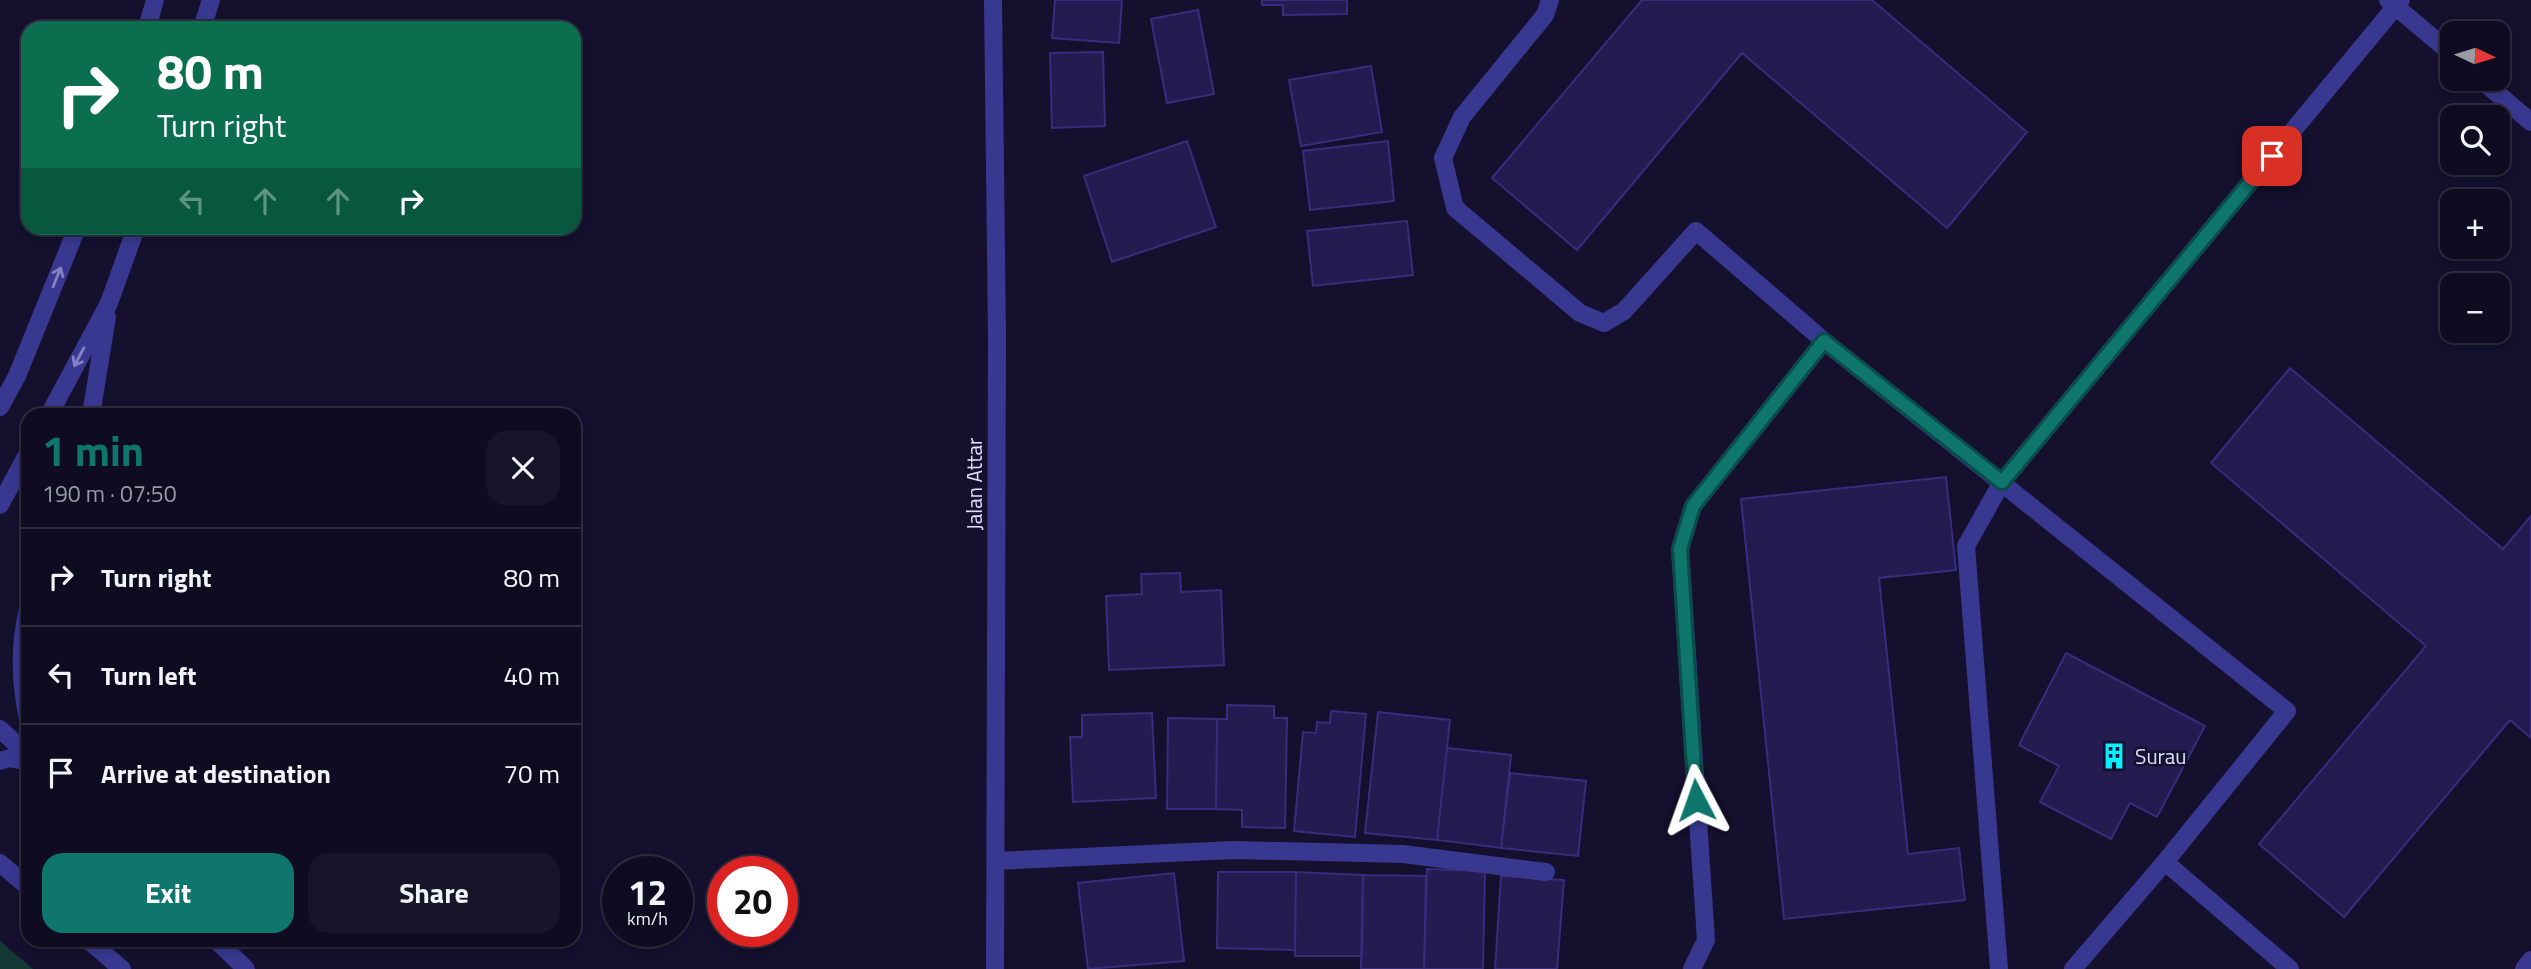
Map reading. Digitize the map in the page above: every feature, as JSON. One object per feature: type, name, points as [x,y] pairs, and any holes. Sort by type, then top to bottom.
[{"type":"street","points":[[149,21],[155,0]]},
{"type":"street","points":[[204,21],[211,0]]},
{"type":"street","name":"Jalan Attar","points":[[993,0],[997,337],[995,969]]},
{"type":"street","points":[[1550,0],[1545,15],[1462,117],[1444,158],[1455,208],[1580,313],[1604,323],[1624,311],[1696,231],[1824,341],[2287,711],[2165,862],[2073,969]]},
{"type":"street","points":[[1999,969],[1966,546],[2002,482],[2395,2],[2440,43]]},
{"type":"street","points":[[2494,91],[2531,122]]},
{"type":"street","points":[[0,407],[17,376],[74,235]]},
{"type":"street","points":[[53,408],[109,303],[133,235]]},
{"type":"street","points":[[92,408],[109,303]]},
{"type":"street","points":[[1695,968],[1706,940],[1680,549],[1693,506],[1824,341]]},
{"type":"street","points":[[0,505],[21,466]]},
{"type":"street","points":[[0,729],[21,748]]},
{"type":"street","points":[[0,761],[10,758],[21,760]]},
{"type":"street","points":[[996,861],[1234,849],[1403,854],[1546,872]]},
{"type":"street","points":[[2165,862],[2290,969]]},
{"type":"street","points":[[0,863],[21,881]]},
{"type":"street","points":[[96,947],[122,969]]},
{"type":"street","points":[[223,947],[246,969]]},
{"type":"street","points":[[2524,969],[2531,960]]},
{"type":"green space","points":[[0,941],[33,969],[0,969]]},
{"type":"building","points":[[1055,0],[1122,0],[1119,43],[1052,38]]},
{"type":"building","points":[[1262,0],[1347,0],[1347,14],[1283,15],[1283,5],[1262,5]]},
{"type":"building","points":[[1642,0],[1872,0],[2027,132],[1947,228],[1742,53],[1577,250],[1492,178]]},
{"type":"building","points":[[1198,10],[1214,94],[1167,103],[1151,19]]},
{"type":"building","points":[[1103,52],[1105,126],[1052,128],[1050,53]]},
{"type":"building","points":[[1371,66],[1382,132],[1301,146],[1289,80]]},
{"type":"building","points":[[1187,141],[1216,227],[1112,262],[1084,176]]},
{"type":"building","points":[[1388,141],[1394,201],[1310,210],[1303,151]]},
{"type":"building","points":[[1407,221],[1413,275],[1313,286],[1307,231]]},
{"type":"building","points":[[2290,368],[2503,549],[2531,516],[2531,738],[2510,720],[2344,917],[2259,844],[2426,646],[2211,463]]},
{"type":"building","points":[[1946,477],[1956,570],[1879,578],[1908,854],[1959,848],[1965,900],[1784,919],[1741,499]]},
{"type":"building","points":[[1180,573],[1181,592],[1221,590],[1224,665],[1109,670],[1106,596],[1142,594],[1141,574]]},
{"type":"building","name":"Surau","points":[[2066,653],[2205,726],[2157,817],[2130,803],[2111,839],[2040,802],[2059,766],[2019,745]]},
{"type":"building","points":[[1227,705],[1274,706],[1274,718],[1287,718],[1285,828],[1242,827],[1242,810],[1216,809],[1217,719],[1227,719]]},
{"type":"building","points":[[1331,711],[1366,714],[1355,837],[1294,831],[1303,732],[1316,733],[1317,722],[1330,723]]},
{"type":"building","points":[[1378,712],[1450,720],[1437,840],[1365,833]]},
{"type":"building","points":[[1152,713],[1156,798],[1073,802],[1070,737],[1082,737],[1082,715]]},
{"type":"building","points":[[1168,718],[1217,719],[1216,809],[1167,809]]},
{"type":"building","points":[[1447,748],[1511,755],[1501,848],[1437,840]]},
{"type":"building","points":[[1510,773],[1586,781],[1578,856],[1501,848]]},
{"type":"building","points":[[1427,869],[1485,871],[1483,969],[1424,969]]},
{"type":"building","points":[[1218,872],[1296,872],[1295,950],[1217,948]]},
{"type":"building","points":[[1296,872],[1363,875],[1362,956],[1295,956]]},
{"type":"building","points":[[1174,873],[1184,961],[1088,969],[1078,883]]},
{"type":"building","points":[[1363,875],[1426,876],[1424,969],[1361,969]]},
{"type":"building","points":[[1501,876],[1564,880],[1557,969],[1495,969]]},
{"type":"place","name":"Surau","points":[[2114,756]]},
{"type":"route","points":[[1696,800],[1680,549],[1693,506],[1824,341],[2002,482],[2272,156]]}]
